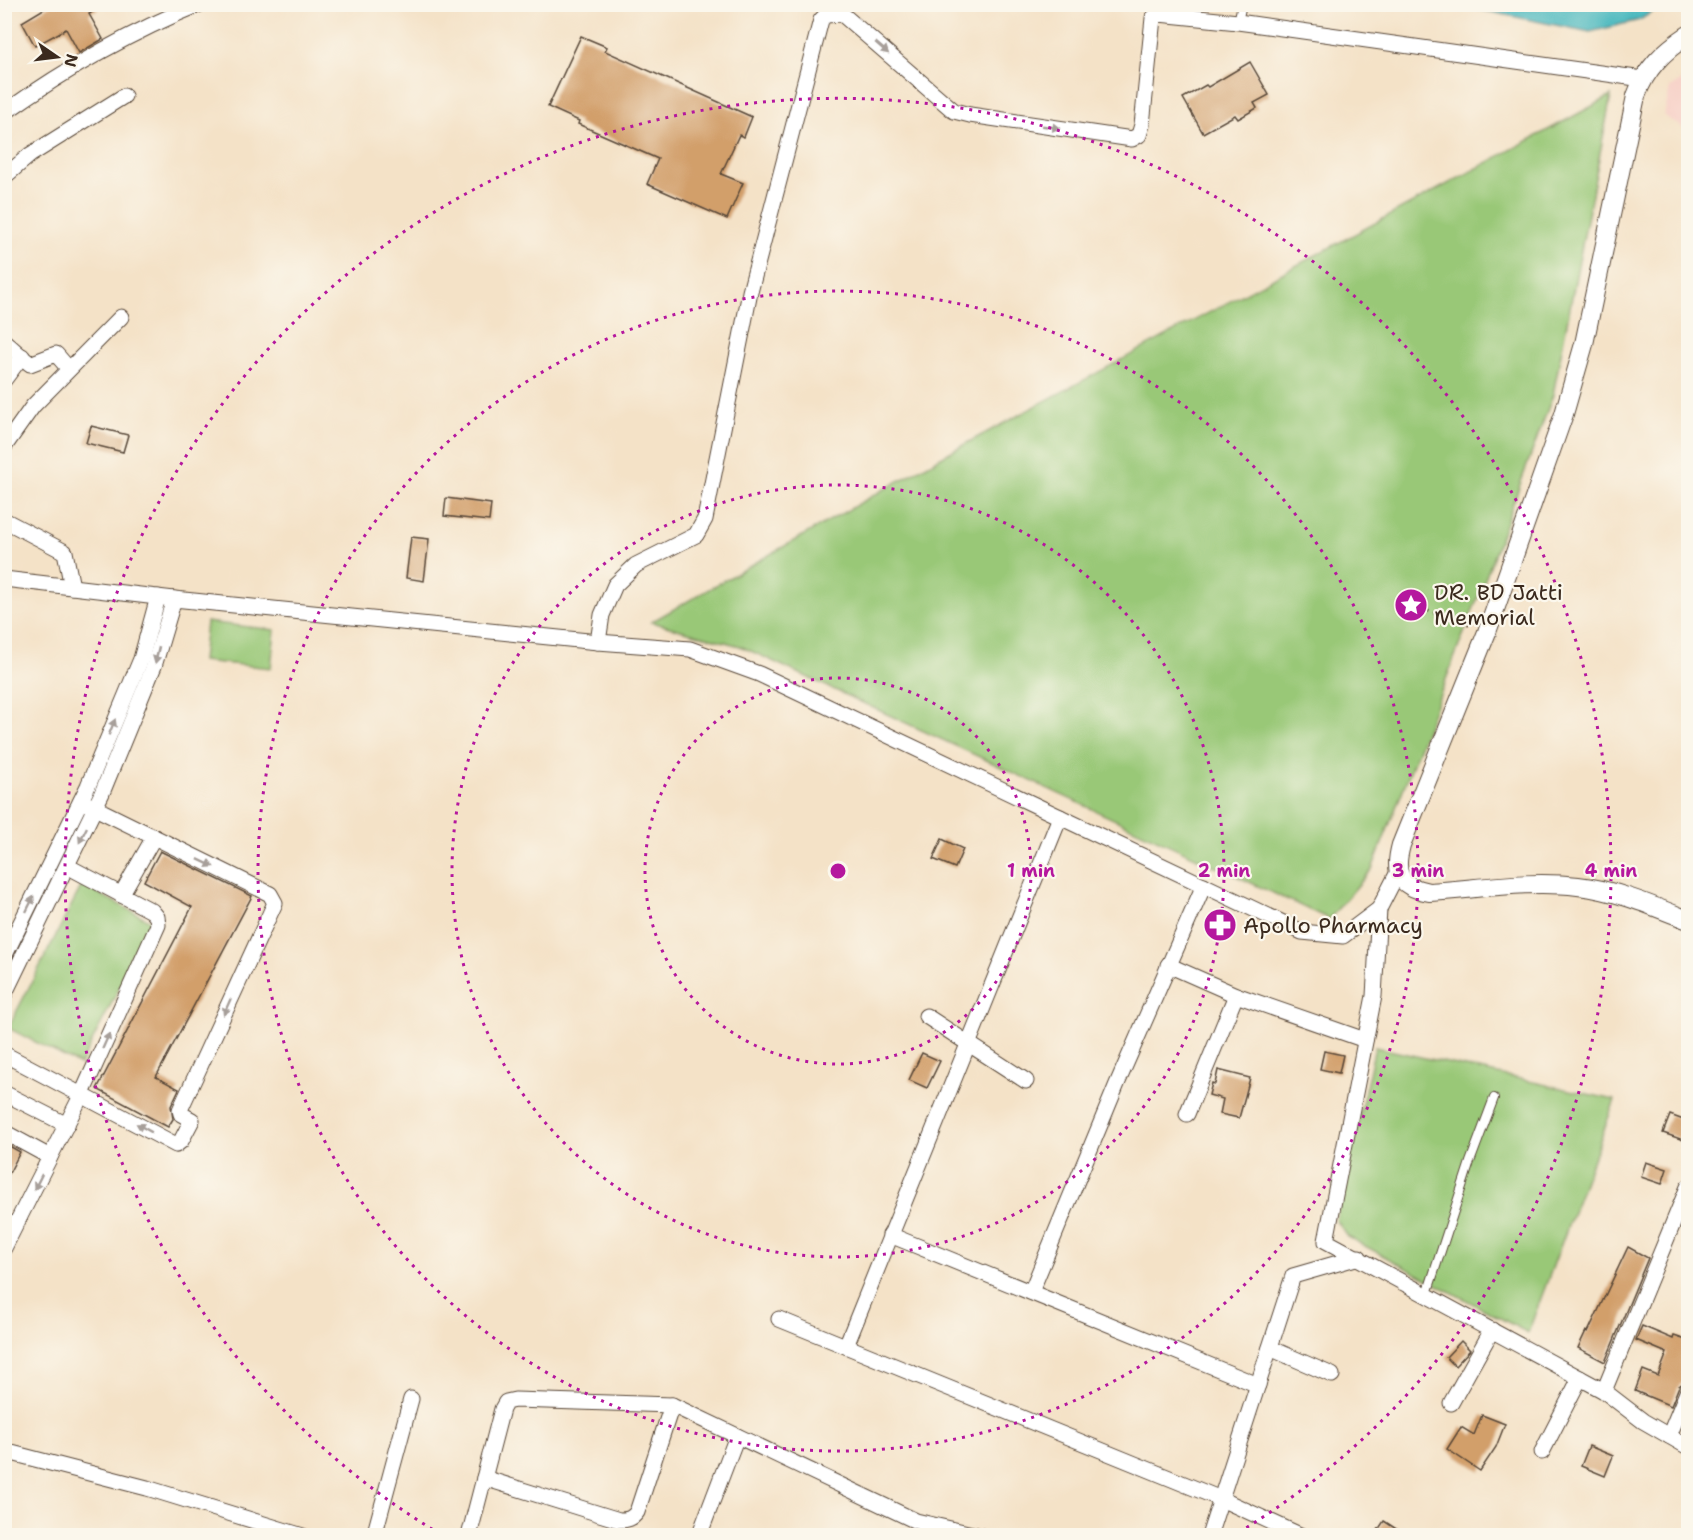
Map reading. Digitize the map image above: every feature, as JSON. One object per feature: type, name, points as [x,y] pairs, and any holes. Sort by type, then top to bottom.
[{"type":"street","points":[[4,113],[75,66],[115,43],[200,4]]},
{"type":"street","points":[[598,642],[602,615],[615,585],[636,565],[696,535],[705,519],[750,292],[821,20],[831,9],[842,14],[954,111],[1132,139],[1139,135],[1142,125],[1152,18],[1159,14],[1238,22],[1643,79]]},
{"type":"street","points":[[1689,34],[1662,54],[1643,79],[1636,96],[1575,379],[1487,632],[1401,845],[1397,861],[1398,872],[1405,884],[1429,892],[1541,884],[1580,886],[1626,897],[1689,920]]},
{"type":"street","points":[[4,177],[30,155],[124,96]]},
{"type":"street","points":[[4,447],[33,406],[121,317]]},
{"type":"street","points":[[4,341],[30,364],[56,354],[69,369]]},
{"type":"street","points":[[4,380],[22,357]]},
{"type":"street","points":[[4,520],[64,552],[72,587]]},
{"type":"street","points":[[4,579],[174,599],[598,642],[690,649],[759,674],[1302,932],[1343,936],[1379,909]]},
{"type":"street","points":[[4,957],[81,801],[141,659],[158,597]]},
{"type":"street","points":[[4,995],[96,808],[154,666],[174,599]]},
{"type":"street","points":[[4,1054],[176,1145],[181,1141],[192,1120],[181,1114],[180,1110],[275,903],[270,894],[81,801]]},
{"type":"street","points":[[846,1346],[1060,817]]},
{"type":"street","points":[[121,895],[154,837]]},
{"type":"street","points":[[4,1248],[82,1094],[158,925],[157,917],[152,911],[67,866]]},
{"type":"street","points":[[1398,872],[1379,909],[1374,996],[1326,1240],[1604,1391],[1643,1421],[1689,1447]]},
{"type":"street","points":[[1031,1292],[1168,965],[1204,885]]},
{"type":"street","points":[[1168,965],[1236,995],[1365,1040]]},
{"type":"street","points":[[1187,1114],[1236,995]]},
{"type":"street","points":[[926,1016],[1026,1081]]},
{"type":"street","points":[[4,1093],[67,1125]]},
{"type":"street","points":[[4,1132],[50,1157]]},
{"type":"street","points":[[1604,1391],[1689,1187]]},
{"type":"street","points":[[891,1235],[1258,1384]]},
{"type":"street","points":[[1209,1536],[1293,1276],[1359,1257]]},
{"type":"street","points":[[779,1319],[1221,1499],[1302,1536]]},
{"type":"street","points":[[1451,1403],[1492,1330]]},
{"type":"street","points":[[1269,1347],[1332,1375]]},
{"type":"street","points":[[1542,1452],[1580,1378]]},
{"type":"street","points":[[1669,1436],[1689,1390]]},
{"type":"street","points":[[374,1536],[411,1400]]},
{"type":"street","points":[[469,1536],[502,1410],[506,1402],[515,1400],[672,1405],[916,1521],[981,1536]]},
{"type":"street","points":[[484,1478],[619,1520],[627,1520],[638,1512],[672,1405]]},
{"type":"street","points":[[699,1536],[737,1436]]},
{"type":"street","points":[[4,1451],[157,1491],[303,1536]]},
{"type":"lane","points":[[1238,22],[1242,4]]},
{"type":"lane","points":[[1427,1294],[1470,1162],[1494,1098]]},
{"type":"path","points":[[1411,605],[1487,632]]},
{"type":"shaded area","points":[[1688,76],[1688,131],[1664,116],[1670,88]]},
{"type":"green space","points":[[1611,96],[1553,395],[1487,574],[1372,869],[1329,919],[740,646],[651,622],[941,457]]},
{"type":"green space","points":[[206,622],[275,630],[271,668],[202,661]]},
{"type":"green space","points":[[82,885],[153,922],[80,1065],[8,1028]]},
{"type":"green space","points":[[1375,1047],[1615,1100],[1528,1333],[1348,1237],[1336,1220]]},
{"type":"water","points":[[1662,4],[1640,20],[1590,32],[1456,5]]},
{"type":"building","points":[[52,4],[106,4],[89,14],[103,39],[79,53],[66,29],[35,46],[22,22]]},
{"type":"building","points":[[581,36],[607,47],[605,51],[752,117],[744,137],[739,135],[721,174],[743,183],[727,219],[647,184],[658,159],[578,124],[579,121],[548,107]]},
{"type":"building","points":[[1250,62],[1269,95],[1254,103],[1257,108],[1238,119],[1235,115],[1203,133],[1183,98],[1206,85],[1208,87]]},
{"type":"building","points":[[91,426],[128,435],[123,452],[86,443]]},
{"type":"building","points":[[446,498],[491,504],[489,521],[444,516]]},
{"type":"building","points":[[411,537],[429,539],[424,581],[406,578]]},
{"type":"building","points":[[942,839],[963,849],[955,868],[933,859]]},
{"type":"building","points":[[160,851],[252,896],[156,1077],[179,1089],[171,1106],[173,1119],[168,1127],[97,1089],[192,907],[144,881]]},
{"type":"building","points":[[1324,1051],[1343,1055],[1339,1073],[1320,1069]]},
{"type":"building","points":[[922,1053],[940,1061],[927,1088],[909,1080]]},
{"type":"building","points":[[1218,1070],[1250,1078],[1239,1118],[1220,1114],[1223,1099],[1209,1095],[1212,1083],[1215,1084]]},
{"type":"building","points":[[1670,1115],[1689,1122],[1689,1142],[1663,1133]]},
{"type":"building","points":[[4,1143],[20,1152],[4,1183]]},
{"type":"building","points":[[1646,1162],[1667,1169],[1662,1184],[1641,1177]]},
{"type":"building","points":[[1628,1247],[1648,1258],[1605,1362],[1578,1348],[1586,1331],[1588,1332]]},
{"type":"building","points":[[1642,1326],[1673,1339],[1674,1336],[1689,1341],[1689,1377],[1679,1386],[1671,1406],[1635,1391],[1643,1370],[1658,1376],[1667,1353],[1636,1340]]},
{"type":"building","points":[[1461,1341],[1470,1350],[1455,1366],[1446,1357]]},
{"type":"building","points":[[1482,1415],[1505,1424],[1496,1447],[1480,1471],[1447,1449],[1461,1427],[1474,1435]]},
{"type":"building","points":[[1589,1446],[1613,1456],[1605,1476],[1581,1466]]},
{"type":"building","points":[[1384,1521],[1407,1536],[1374,1536]]},
{"type":"place","name":"DR. BD Jatti Memorial","points":[[1411,605]]},
{"type":"place","name":"Apollo Pharmacy","points":[[1220,925]]}]
